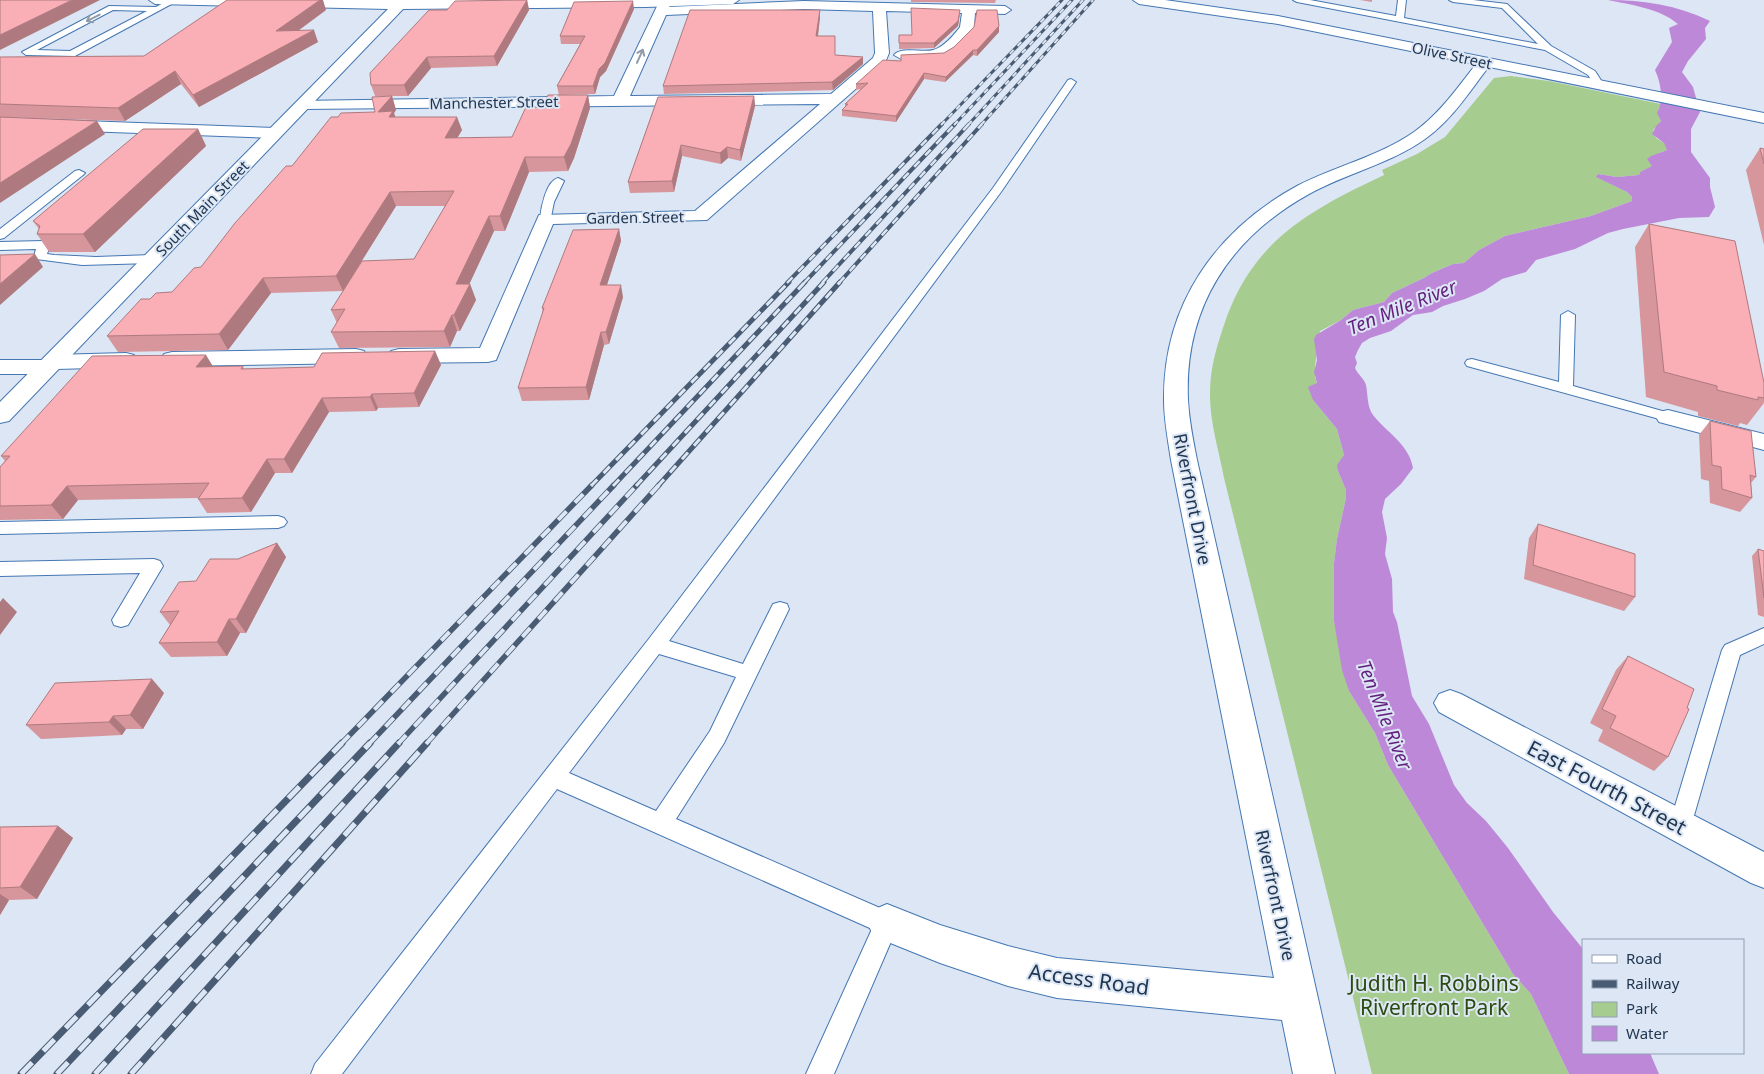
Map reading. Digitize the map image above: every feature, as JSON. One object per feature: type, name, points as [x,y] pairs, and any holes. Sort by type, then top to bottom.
[{"type":"street","points":[[156,5],[179,0],[879,6],[1005,10]]},
{"type":"street","points":[[664,5],[733,0]]},
{"type":"street","name":"Olive Street","points":[[1139,0],[1278,20],[1764,118]]},
{"type":"street","name":"South Main Street","points":[[0,416],[401,2]]},
{"type":"street","points":[[620,101],[664,5]]},
{"type":"street","points":[[879,6],[882,55],[930,55],[941,52],[968,28],[969,9]]},
{"type":"street","name":"Garden Street","points":[[546,219],[700,216],[880,60],[882,55]]},
{"type":"street","name":"Riverfront Drive","points":[[1314,1074],[1184,460],[1176,404],[1179,350],[1188,314],[1196,297],[1216,262],[1235,240],[1279,205],[1302,191],[1393,150],[1420,135],[1444,113],[1485,62]]},
{"type":"street","name":"Manchester Street","points":[[303,104],[834,99]]},
{"type":"street","points":[[0,123],[275,133]]},
{"type":"street","points":[[0,136],[21,124]]},
{"type":"street","points":[[0,367],[50,364],[488,354],[546,219]]},
{"type":"street","points":[[1668,417],[1764,442]]},
{"type":"street","name":"East Fourth Street","points":[[1450,704],[1764,871]]},
{"type":"street","name":"Access Road","points":[[887,923],[940,944],[1008,966],[1057,978],[1299,1001]]},
{"type":"lane","points":[[1297,0],[1548,48]]},
{"type":"lane","points":[[1400,20],[1402,0]]},
{"type":"lane","points":[[1453,0],[1504,6],[1548,48],[1592,73],[1599,85]]},
{"type":"lane","points":[[156,5],[72,54],[26,52],[112,8],[156,5]]},
{"type":"lane","points":[[325,1074],[655,645],[997,190],[1071,82]]},
{"type":"lane","points":[[0,235],[80,173]]},
{"type":"lane","points":[[546,219],[548,202],[558,181]]},
{"type":"lane","points":[[0,246],[44,245],[40,256],[88,262],[152,259]]},
{"type":"lane","points":[[1566,389],[1568,315]]},
{"type":"lane","points":[[1472,364],[1668,417]]},
{"type":"lane","points":[[0,528],[278,522]]},
{"type":"lane","points":[[0,570],[154,566],[121,620]]},
{"type":"lane","points":[[660,824],[717,737],[780,609]]},
{"type":"lane","points":[[1680,826],[1732,650],[1764,635]]},
{"type":"lane","points":[[655,645],[748,673]]},
{"type":"lane","points":[[554,777],[887,923],[820,1074]]},
{"type":"green space","name":"Judith H. Robbins Riverfront Park","points":[[1511,76],[1549,81],[1661,104],[1658,111],[1661,121],[1653,130],[1656,138],[1664,143],[1667,150],[1659,153],[1653,166],[1640,172],[1639,175],[1617,177],[1598,174],[1597,177],[1627,192],[1632,197],[1632,201],[1591,216],[1505,236],[1479,250],[1464,263],[1453,264],[1432,273],[1392,293],[1384,302],[1353,310],[1341,320],[1320,331],[1315,366],[1317,383],[1313,400],[1337,429],[1344,455],[1338,471],[1346,490],[1346,498],[1334,563],[1334,621],[1349,691],[1375,733],[1388,765],[1513,974],[1531,994],[1569,1074],[1372,1074],[1224,478],[1211,416],[1210,386],[1212,369],[1220,337],[1234,299],[1249,273],[1265,252],[1305,218],[1354,189],[1384,175],[1382,170],[1417,154],[1445,137],[1494,78]]},
{"type":"water","name":"Ten Mile River","points":[[1608,0],[1660,4],[1710,21],[1705,28],[1706,39],[1688,61],[1682,72],[1693,87],[1700,112],[1691,129],[1691,152],[1710,178],[1710,187],[1715,207],[1709,217],[1679,218],[1623,229],[1608,233],[1575,249],[1536,260],[1526,272],[1502,279],[1484,291],[1432,312],[1413,315],[1391,331],[1370,338],[1362,343],[1355,357],[1357,363],[1355,368],[1366,385],[1371,412],[1402,445],[1411,460],[1413,468],[1401,484],[1385,499],[1382,512],[1387,538],[1385,554],[1392,579],[1393,612],[1397,622],[1412,696],[1429,724],[1454,785],[1467,803],[1486,821],[1508,848],[1553,912],[1582,948],[1582,1054],[1650,1054],[1659,1074],[1569,1074],[1531,994],[1513,974],[1388,765],[1375,733],[1349,691],[1342,670],[1334,621],[1334,563],[1346,498],[1346,490],[1337,465],[1344,455],[1337,429],[1313,400],[1308,387],[1317,383],[1314,372],[1317,360],[1314,339],[1316,335],[1341,320],[1353,310],[1384,302],[1392,293],[1432,273],[1453,264],[1464,263],[1479,250],[1505,236],[1591,216],[1632,201],[1632,197],[1627,192],[1596,177],[1598,174],[1617,177],[1639,175],[1640,172],[1652,166],[1647,159],[1667,150],[1664,143],[1652,134],[1661,121],[1657,113],[1661,92],[1655,70],[1672,42],[1669,28],[1678,24],[1662,14]]},
{"type":"building","points":[[0,0],[72,0],[0,35]]},
{"type":"building","points":[[227,0],[320,0],[276,31],[314,30],[193,95],[175,71],[118,108],[0,104],[0,57],[144,56]]},
{"type":"building","points":[[527,0],[494,56],[427,57],[404,85],[371,85],[370,73],[429,10],[447,10],[455,1]]},
{"type":"building","points":[[633,1],[605,63],[599,69],[593,86],[557,86],[585,36],[560,36],[574,2]]},
{"type":"building","points":[[911,8],[960,10],[958,21],[934,43],[899,43],[899,35],[912,35]]},
{"type":"building","points":[[690,10],[820,10],[816,36],[835,36],[835,55],[863,57],[832,82],[663,86]]},
{"type":"building","points":[[977,10],[997,10],[999,26],[977,50],[973,50],[946,77],[924,73],[896,116],[842,110],[848,104],[845,104],[868,83],[856,84],[883,60],[901,61],[901,55],[944,53],[954,47],[974,27]]},
{"type":"building","points":[[548,95],[588,95],[571,144],[564,157],[525,157],[500,216],[489,216],[456,284],[470,284],[444,331],[331,332],[345,309],[331,310],[362,261],[414,259],[454,191],[390,192],[336,276],[263,278],[219,334],[107,336],[141,299],[150,299],[156,293],[172,292],[194,268],[201,267],[235,223],[286,166],[292,166],[331,117],[338,117],[341,113],[375,112],[372,97],[392,96],[378,112],[393,111],[389,117],[457,117],[445,138],[512,137],[526,107],[542,107]]},
{"type":"building","points":[[754,96],[740,150],[727,147],[720,153],[681,145],[672,181],[628,182],[658,97]]},
{"type":"building","points":[[0,117],[97,121],[0,183]]},
{"type":"building","points":[[143,129],[198,129],[83,234],[37,234],[40,226],[33,221]]},
{"type":"building","points":[[1760,148],[1764,149],[1764,164]]},
{"type":"building","points":[[1649,224],[1735,241],[1764,383],[1764,398],[1758,397],[1758,400],[1717,390],[1717,386],[1664,372]]},
{"type":"building","points":[[619,229],[600,285],[621,285],[606,332],[601,332],[586,387],[518,388],[544,308],[542,308],[573,230]]},
{"type":"building","points":[[35,254],[0,284],[0,255]]},
{"type":"building","points":[[435,351],[414,393],[372,394],[370,397],[322,398],[284,459],[267,459],[242,498],[198,499],[209,483],[67,486],[51,505],[0,506],[0,467],[10,456],[1,456],[92,356],[206,355],[196,367],[243,366],[241,369],[314,367],[322,353]]},
{"type":"building","points":[[1710,421],[1751,431],[1756,477],[1750,475],[1752,498],[1722,489],[1721,467],[1712,465]]},
{"type":"building","points":[[1538,524],[1635,554],[1635,597],[1533,565]]},
{"type":"building","points":[[277,543],[236,619],[229,619],[217,642],[159,643],[179,611],[160,612],[179,582],[196,581],[210,559],[238,559]]},
{"type":"building","points":[[1758,549],[1764,551],[1764,598]]},
{"type":"building","points":[[1628,656],[1694,689],[1687,708],[1689,709],[1668,757],[1610,728],[1616,716],[1602,709]]},
{"type":"building","points":[[152,679],[130,715],[113,716],[109,722],[26,725],[55,683]]},
{"type":"building","points":[[58,826],[20,887],[0,888],[0,827]]},
{"type":"railway","points":[[941,125],[1062,0]]},
{"type":"railway","points":[[954,125],[1072,0]]},
{"type":"railway","points":[[968,125],[1083,0]]},
{"type":"railway","points":[[981,125],[1093,0]]},
{"type":"railway","points":[[787,283],[942,124]]},
{"type":"railway","points":[[804,283],[955,124]]},
{"type":"railway","points":[[822,283],[969,124]]},
{"type":"railway","points":[[839,283],[982,124]]},
{"type":"railway","points":[[591,486],[789,282]]},
{"type":"railway","points":[[613,486],[805,282]]},
{"type":"railway","points":[[636,486],[824,282]]},
{"type":"railway","points":[[658,486],[840,282]]},
{"type":"railway","points":[[341,744],[592,485]]},
{"type":"railway","points":[[369,744],[614,485]]},
{"type":"railway","points":[[398,744],[637,485]]},
{"type":"railway","points":[[426,744],[659,485]]},
{"type":"railway","points":[[21,1074],[342,743]]},
{"type":"railway","points":[[57,1074],[370,743]]},
{"type":"railway","points":[[95,1074],[399,743]]},
{"type":"railway","points":[[131,1074],[427,743]]}]
